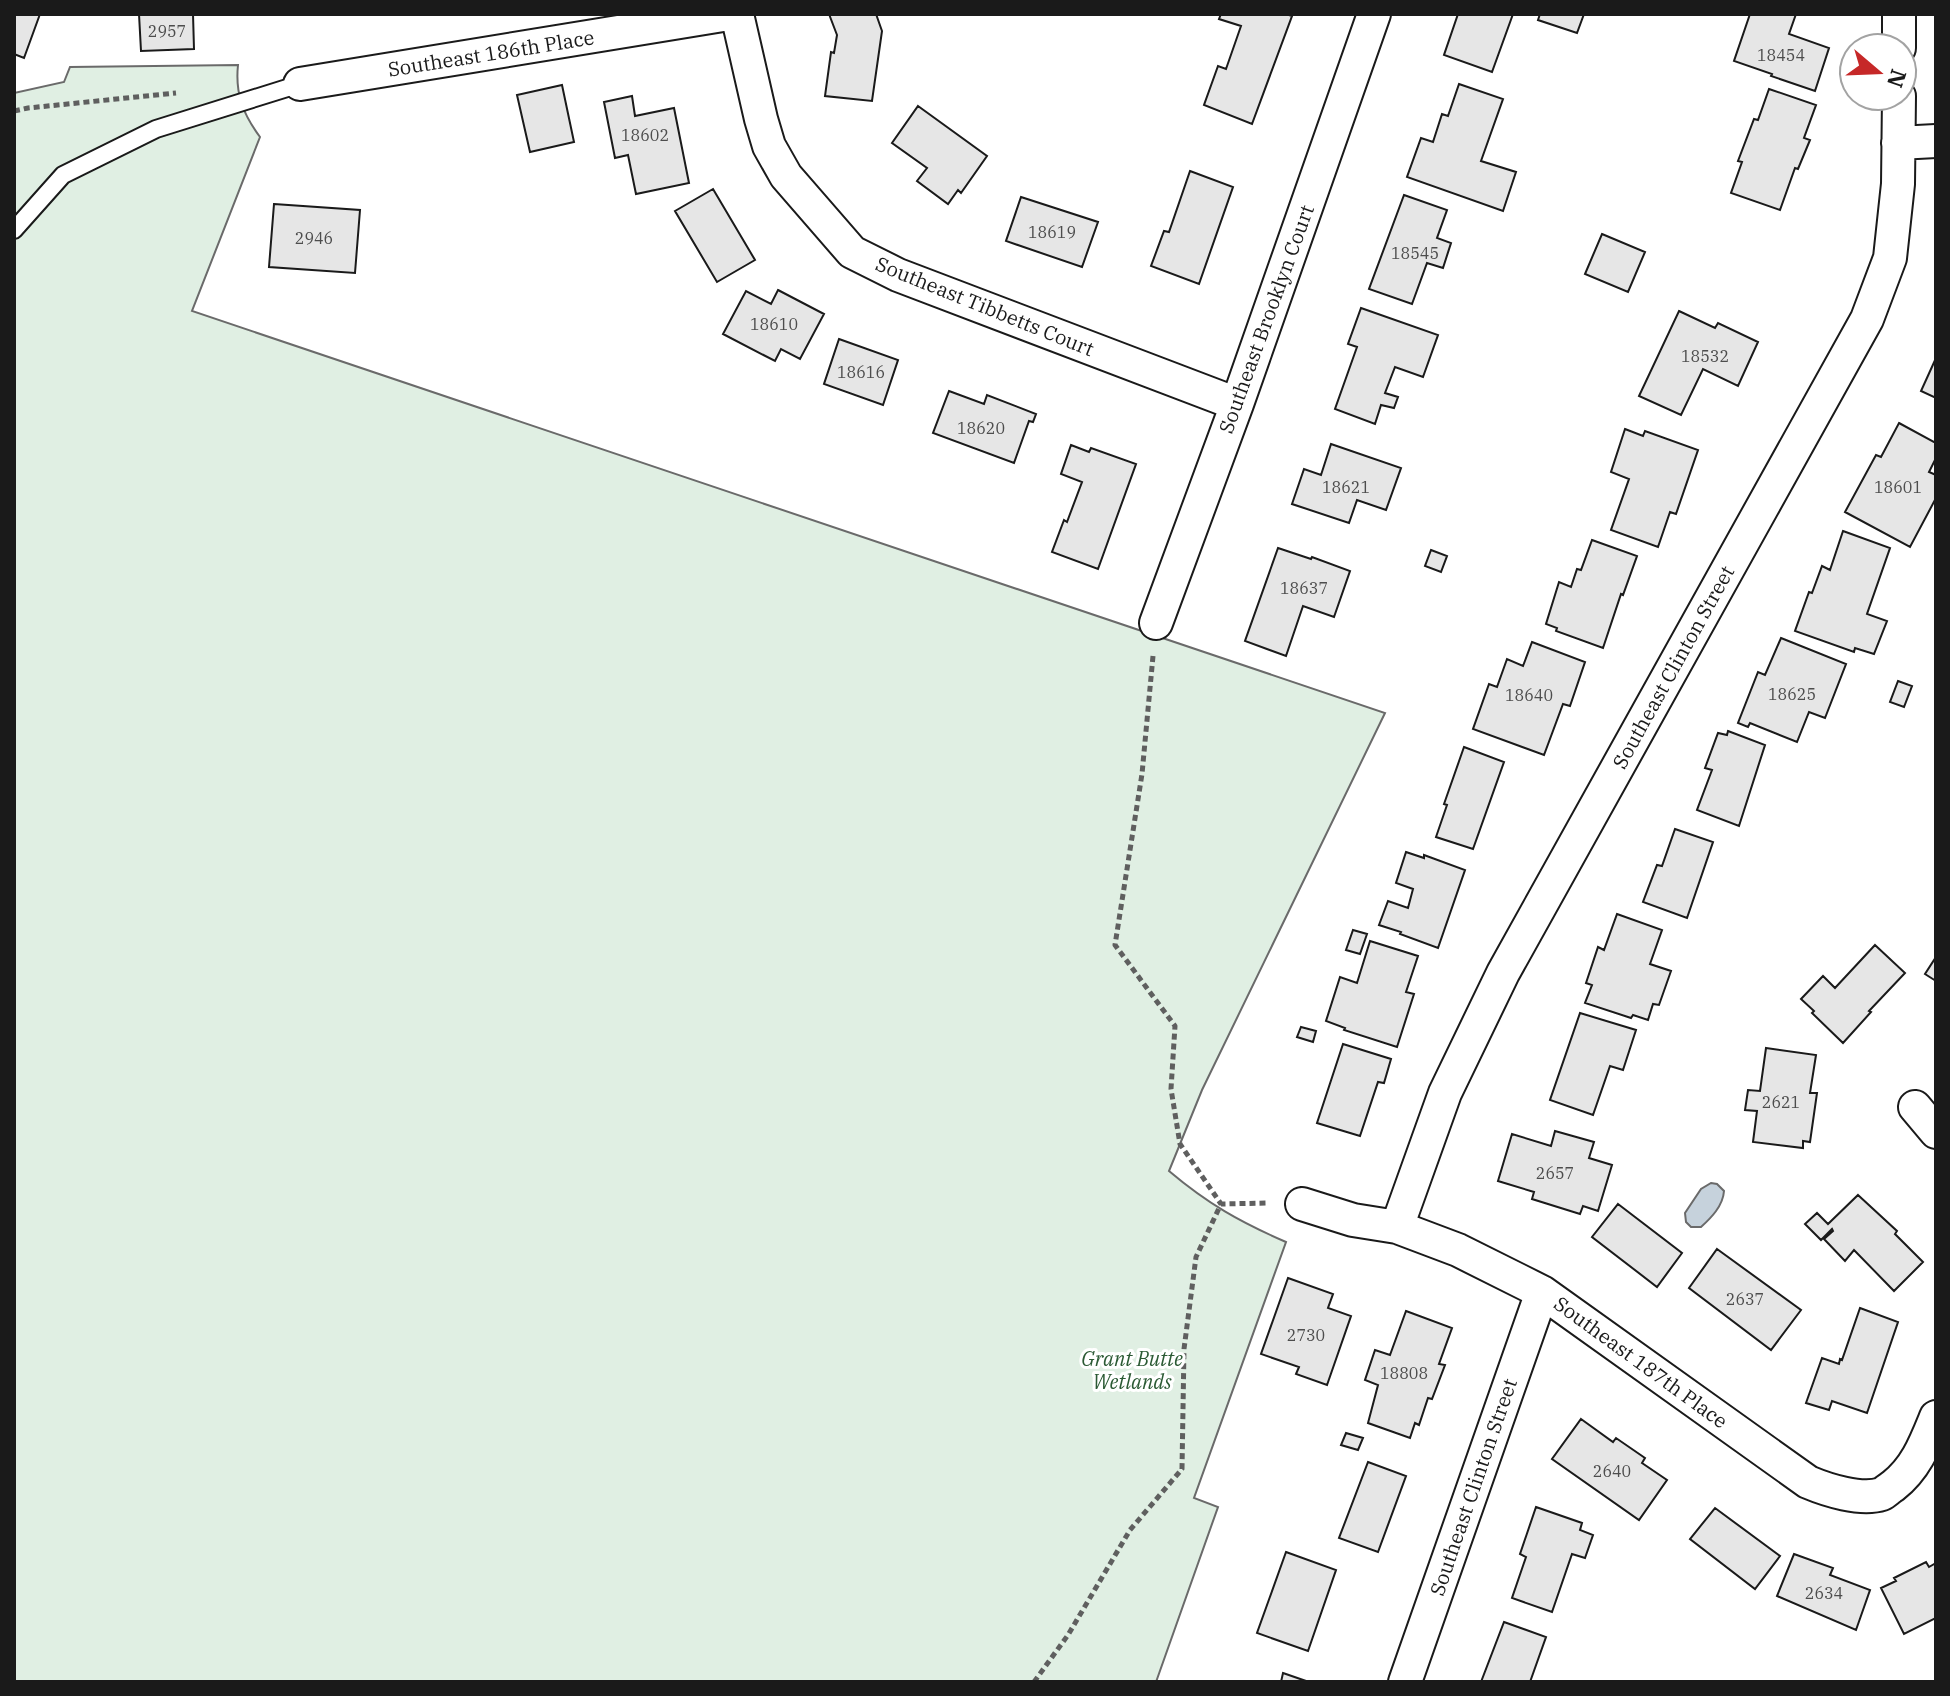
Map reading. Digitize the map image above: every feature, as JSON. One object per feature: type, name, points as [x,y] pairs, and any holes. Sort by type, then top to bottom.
[{"type":"street","name":"Southeast 186th Place","points":[[300,84],[729,14]]},
{"type":"street","name":"Southeast Tibbetts Court","points":[[737,14],[769,146],[786,176],[852,252],[898,275],[1237,404]]},
{"type":"street","name":"Southeast Brooklyn Court","points":[[1156,623],[1237,404],[1374,14]]},
{"type":"street","name":"Southeast Clinton Street","points":[[1397,1227],[1445,1093],[1503,973],[1867,319],[1890,258],[1898,184],[1899,112]]},
{"type":"street","points":[[1898,143],[1936,141]]},
{"type":"street","points":[[1915,1107],[1936,1132]]},
{"type":"street","name":"Southeast 187th Place","points":[[1302,1204],[1353,1220],[1397,1227],[1458,1250],[1542,1292],[1808,1482],[1829,1491],[1858,1495],[1883,1493],[1918,1460],[1936,1417]]},
{"type":"street","name":"Southeast Clinton Street","points":[[1405,1682],[1542,1292]]},
{"type":"lane","points":[[14,230],[63,175],[156,129],[300,84]]},
{"type":"path","points":[[14,111],[176,93]]},
{"type":"path","points":[[1156,623],[1142,774],[1115,945],[1175,1026],[1171,1089],[1180,1144],[1221,1204]]},
{"type":"path","points":[[1221,1204],[1302,1204]]},
{"type":"path","points":[[1034,1682],[1068,1635],[1130,1530],[1182,1469],[1184,1349],[1196,1257],[1221,1204]]},
{"type":"green space","name":"Grant Butte Wetlands","points":[[238,65],[242,103],[260,137],[192,311],[1385,713],[1202,1090],[1169,1171],[1225,1211],[1286,1242],[1194,1498],[1218,1507],[1156,1682],[14,1682],[14,93],[64,82],[70,67]]},
{"type":"shaded area","points":[[1711,1183],[1724,1191],[1721,1202],[1701,1227],[1691,1227],[1686,1222],[1685,1213],[1701,1189]]},
{"type":"building","points":[[14,14],[40,14],[24,58],[14,54]]},
{"type":"building","points":[[139,14],[193,14],[194,49],[141,51]]},
{"type":"building","points":[[829,14],[876,14],[882,31],[872,101],[825,96],[831,52],[834,53],[837,35]]},
{"type":"building","points":[[1221,14],[1292,16],[1252,124],[1204,105],[1218,66],[1226,69],[1241,26],[1219,19]]},
{"type":"building","points":[[1458,14],[1513,14],[1492,72],[1444,55]]},
{"type":"building","points":[[1540,14],[1584,14],[1577,33],[1538,20]]},
{"type":"building","points":[[1750,14],[1796,14],[1789,34],[1829,48],[1815,91],[1734,61]]},
{"type":"building","points":[[1459,84],[1503,99],[1481,161],[1516,172],[1503,211],[1407,177],[1421,138],[1433,142],[1442,114],[1448,116]]},
{"type":"building","points":[[562,85],[574,142],[530,152],[517,95]]},
{"type":"building","points":[[1769,89],[1816,105],[1804,138],[1810,140],[1798,169],[1795,168],[1780,210],[1731,193],[1742,162],[1738,161]]},
{"type":"building","points":[[632,96],[635,116],[674,108],[689,183],[636,194],[628,155],[615,158],[604,102]]},
{"type":"building","points":[[918,106],[987,156],[961,193],[958,190],[948,204],[917,181],[927,168],[892,143]]},
{"type":"building","points":[[1190,171],[1233,187],[1199,284],[1151,266],[1164,231],[1169,232]]},
{"type":"building","points":[[713,189],[755,260],[717,282],[675,211]]},
{"type":"building","points":[[1404,195],[1447,210],[1437,238],[1451,243],[1443,268],[1427,263],[1412,304],[1369,289]]},
{"type":"building","points":[[1021,197],[1098,222],[1082,267],[1006,241]]},
{"type":"building","points":[[274,204],[360,210],[355,273],[269,267]]},
{"type":"building","points":[[1602,234],[1645,252],[1628,292],[1585,274]]},
{"type":"building","points":[[778,290],[824,314],[800,359],[781,349],[775,361],[723,334],[746,291],[771,304]]},
{"type":"building","points":[[1361,308],[1438,335],[1423,377],[1395,367],[1385,393],[1398,397],[1394,408],[1381,405],[1375,424],[1335,409],[1357,347],[1348,344]]},
{"type":"building","points":[[1679,311],[1715,328],[1718,323],[1758,342],[1738,386],[1703,369],[1681,415],[1639,396]]},
{"type":"building","points":[[839,339],[898,360],[883,405],[824,384]]},
{"type":"building","points":[[1936,358],[1936,398],[1921,391]]},
{"type":"building","points":[[949,391],[984,404],[987,395],[1036,414],[1033,422],[1029,421],[1014,463],[933,433]]},
{"type":"building","points":[[1899,423],[1936,443],[1936,458],[1929,472],[1936,475],[1936,498],[1910,547],[1845,512],[1876,455],[1881,457]]},
{"type":"building","points":[[1625,429],[1643,436],[1645,431],[1698,450],[1676,514],[1670,512],[1658,547],[1611,530],[1629,479],[1611,472]]},
{"type":"building","points":[[1331,444],[1401,468],[1386,510],[1357,500],[1349,523],[1292,504],[1304,469],[1321,475]]},
{"type":"building","points":[[1071,445],[1089,452],[1091,448],[1136,464],[1098,569],[1052,552],[1082,482],[1061,474]]},
{"type":"building","points":[[1843,531],[1890,548],[1867,614],[1887,621],[1874,654],[1855,648],[1854,652],[1795,631],[1822,566],[1830,570]]},
{"type":"building","points":[[1592,540],[1637,556],[1603,648],[1556,631],[1557,628],[1546,624],[1559,582],[1571,587]]},
{"type":"building","points":[[1278,548],[1350,571],[1334,617],[1303,606],[1286,656],[1245,641]]},
{"type":"building","points":[[1431,550],[1447,556],[1441,572],[1425,566]]},
{"type":"building","points":[[1781,638],[1846,664],[1825,718],[1809,712],[1797,742],[1750,723],[1748,727],[1738,723],[1758,672],[1765,675]]},
{"type":"building","points":[[1532,642],[1585,662],[1570,706],[1563,704],[1544,755],[1473,729],[1489,684],[1497,687],[1507,659],[1523,666]]},
{"type":"building","points":[[1898,681],[1912,686],[1904,707],[1890,702]]},
{"type":"building","points":[[1728,731],[1765,745],[1739,826],[1697,810],[1712,770],[1705,768],[1718,733],[1727,735]]},
{"type":"building","points":[[1464,747],[1504,762],[1473,849],[1436,837]]},
{"type":"building","points":[[1675,829],[1713,842],[1687,918],[1643,902],[1657,865],[1662,866]]},
{"type":"building","points":[[1406,852],[1465,870],[1438,948],[1379,925],[1388,901],[1408,908],[1413,889],[1396,883]]},
{"type":"building","points":[[1617,914],[1662,930],[1650,964],[1671,971],[1659,1005],[1653,1004],[1648,1020],[1633,1015],[1631,1018],[1585,1003],[1592,985],[1586,983],[1598,947],[1604,950]]},
{"type":"building","points":[[1353,930],[1367,934],[1360,954],[1346,950]]},
{"type":"building","points":[[1370,941],[1418,956],[1406,992],[1414,994],[1397,1047],[1326,1021],[1340,977],[1357,983]]},
{"type":"building","points":[[1875,945],[1905,973],[1843,1043],[1801,999],[1823,976],[1835,988]]},
{"type":"building","points":[[1936,957],[1936,981],[1925,974]]},
{"type":"building","points":[[1580,1013],[1636,1030],[1623,1070],[1610,1066],[1593,1115],[1550,1100]]},
{"type":"building","points":[[1301,1027],[1316,1031],[1313,1042],[1297,1037]]},
{"type":"building","points":[[1343,1044],[1391,1059],[1384,1083],[1378,1082],[1360,1136],[1317,1123]]},
{"type":"building","points":[[1766,1048],[1816,1055],[1810,1093],[1817,1093],[1810,1142],[1803,1141],[1803,1148],[1753,1142],[1757,1111],[1745,1110],[1748,1090],[1760,1091]]},
{"type":"building","points":[[1555,1131],[1594,1142],[1589,1158],[1612,1165],[1598,1211],[1583,1206],[1580,1214],[1532,1199],[1534,1192],[1498,1181],[1512,1134],[1551,1146]]},
{"type":"building","points":[[1858,1195],[1897,1231],[1895,1234],[1923,1262],[1894,1291],[1854,1250],[1845,1261],[1824,1239],[1832,1229],[1821,1240],[1805,1224],[1817,1213],[1828,1224]]},
{"type":"building","points":[[1618,1204],[1682,1253],[1657,1287],[1592,1237]]},
{"type":"building","points":[[1717,1249],[1801,1310],[1771,1350],[1689,1288]]},
{"type":"building","points":[[1288,1278],[1333,1294],[1328,1308],[1351,1316],[1327,1385],[1296,1374],[1299,1367],[1261,1354]]},
{"type":"building","points":[[1860,1308],[1898,1322],[1867,1413],[1832,1401],[1829,1410],[1806,1403],[1822,1358],[1839,1364],[1842,1360]]},
{"type":"building","points":[[1406,1311],[1452,1328],[1439,1364],[1445,1365],[1432,1399],[1428,1398],[1419,1425],[1415,1423],[1410,1438],[1368,1423],[1378,1385],[1365,1380],[1375,1350],[1390,1355]]},
{"type":"building","points":[[1581,1419],[1613,1442],[1616,1438],[1645,1458],[1642,1463],[1667,1480],[1639,1520],[1552,1459]]},
{"type":"building","points":[[1346,1433],[1363,1438],[1358,1450],[1341,1445]]},
{"type":"building","points":[[1368,1462],[1406,1476],[1378,1552],[1339,1538]]},
{"type":"building","points":[[1536,1507],[1582,1523],[1580,1530],[1593,1535],[1585,1558],[1572,1554],[1552,1612],[1512,1598],[1526,1557],[1520,1554]]},
{"type":"building","points":[[1715,1508],[1780,1556],[1755,1589],[1690,1539]]},
{"type":"building","points":[[1286,1552],[1336,1570],[1308,1651],[1257,1633]]},
{"type":"building","points":[[1794,1554],[1833,1568],[1830,1575],[1870,1590],[1856,1630],[1777,1596]]},
{"type":"building","points":[[1926,1562],[1929,1567],[1936,1563],[1936,1618],[1904,1634],[1881,1588]]},
{"type":"building","points":[[1504,1622],[1546,1637],[1530,1682],[1481,1682]]},
{"type":"building","points":[[1283,1673],[1309,1682],[1281,1682]]}]
